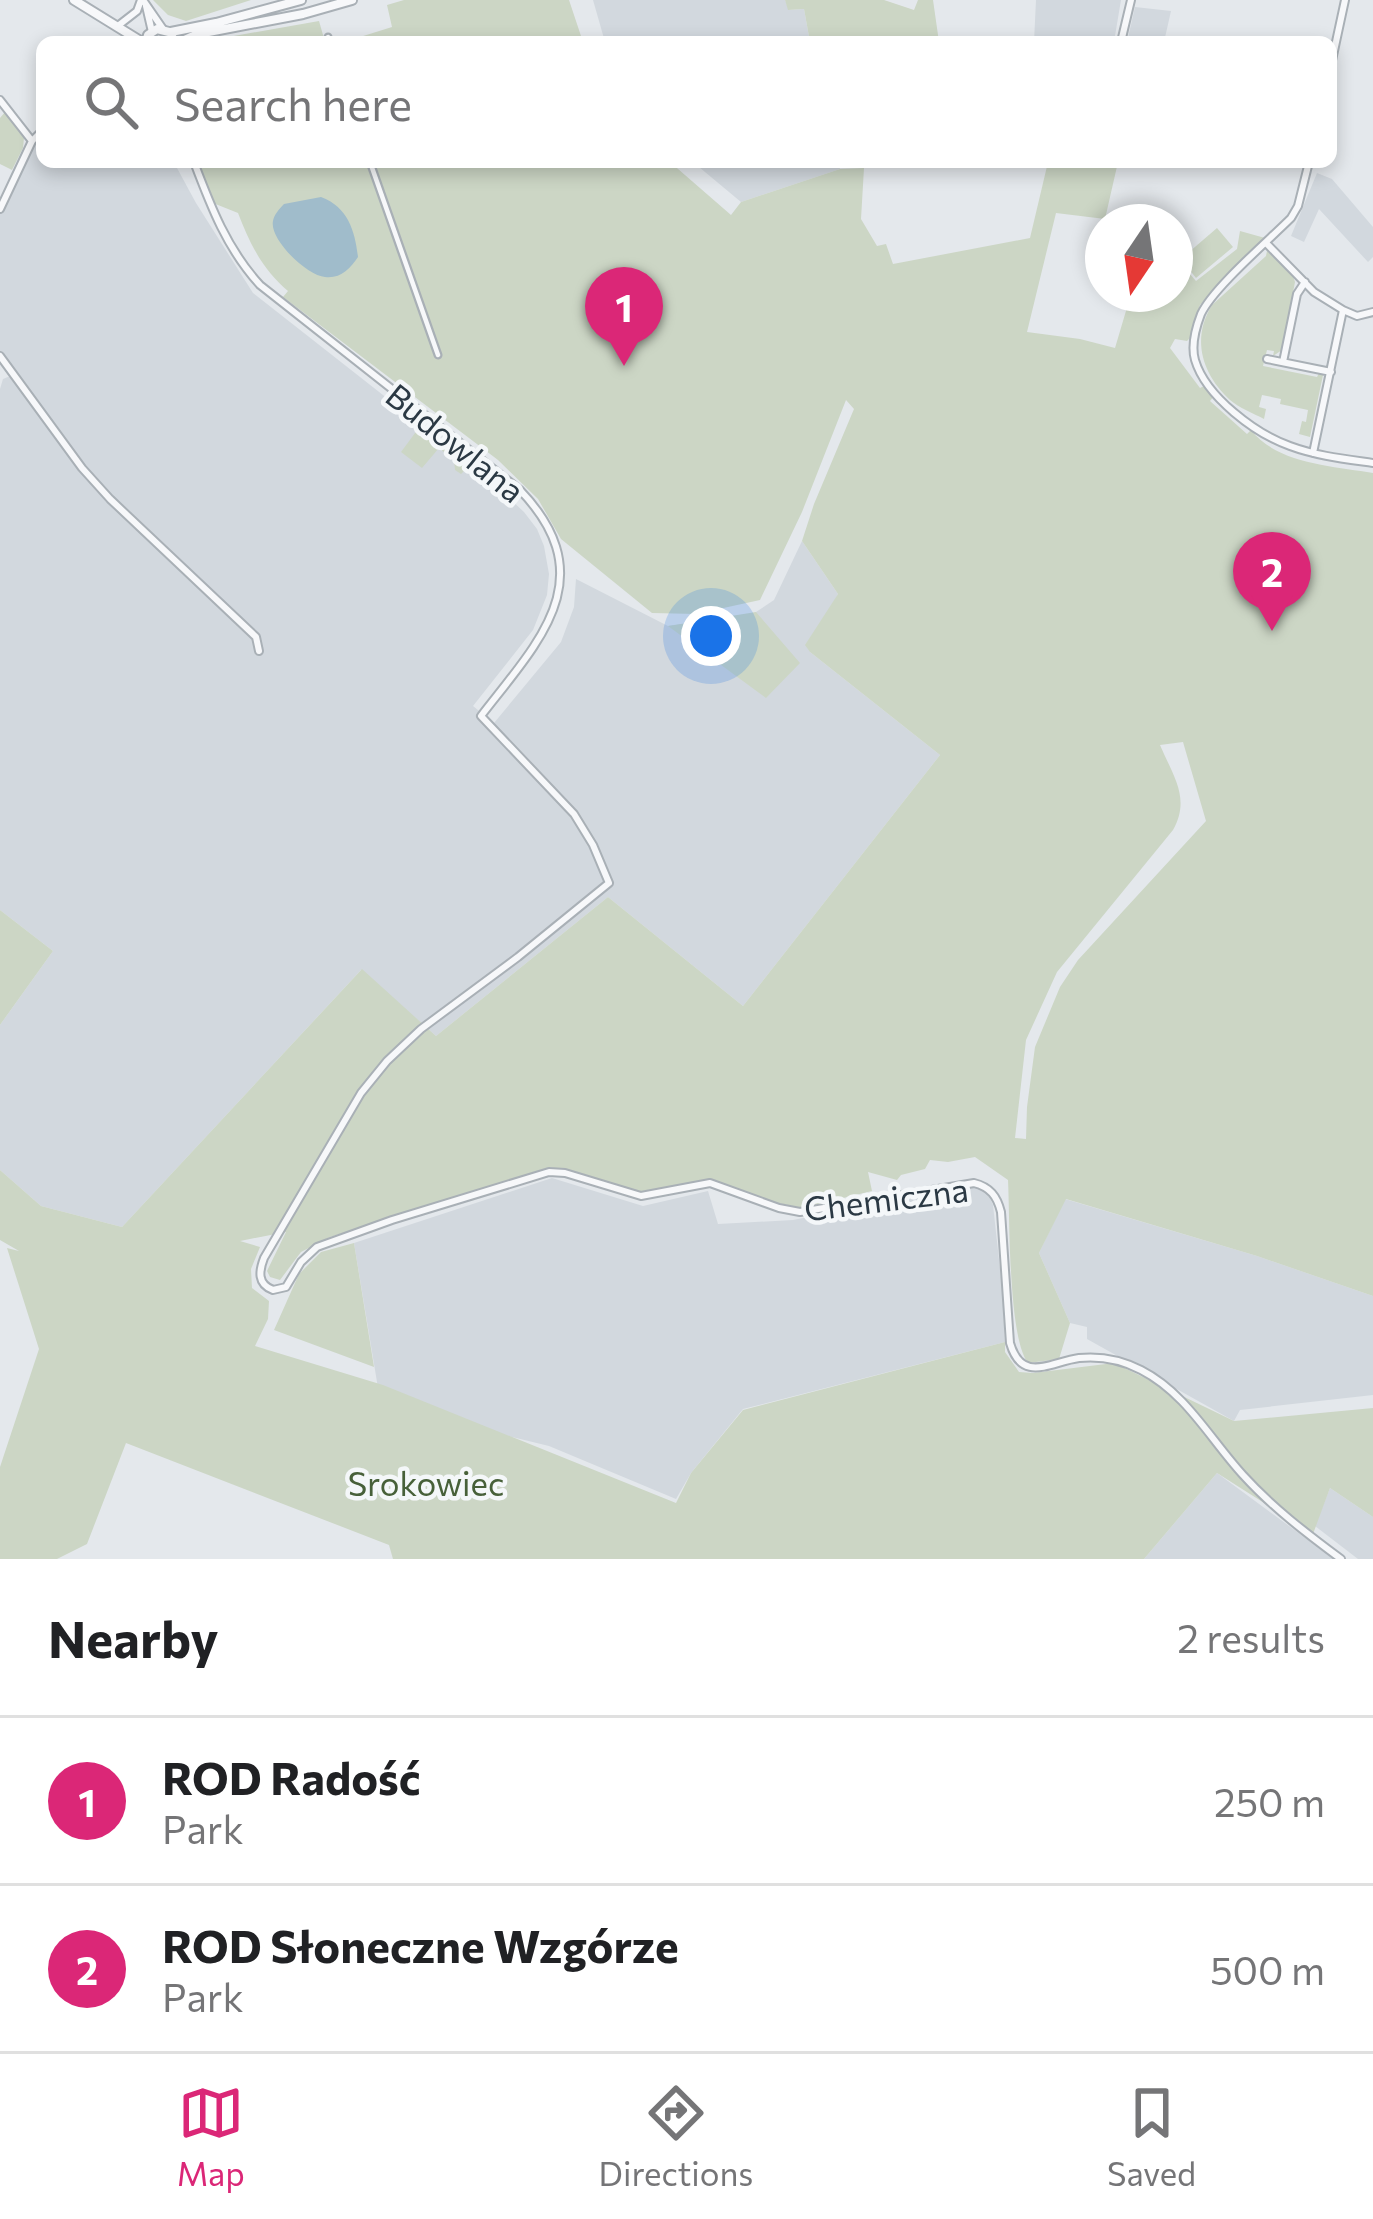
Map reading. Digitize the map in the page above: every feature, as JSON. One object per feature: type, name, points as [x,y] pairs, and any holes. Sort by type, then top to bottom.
[{"type":"street","points":[[74,0],[114,23],[154,35],[301,0]]},
{"type":"street","points":[[193,36],[352,0]]},
{"type":"street","points":[[1122,36],[1131,0]]},
{"type":"street","points":[[1337,37],[1345,0]]},
{"type":"street","points":[[114,23],[137,11],[143,1]]},
{"type":"street","points":[[143,1],[154,35]]},
{"type":"street","points":[[0,100],[32,140]]},
{"type":"street","points":[[0,209],[36,136]]},
{"type":"street","name":"Budowlana","points":[[196,168],[236,255],[260,285],[520,490],[550,528],[559,558],[555,609],[541,638],[481,716],[574,814],[608,883],[387,1061],[361,1094],[260,1268]]},
{"type":"street","points":[[372,168],[438,356]]},
{"type":"street","points":[[1308,168],[1298,206],[1204,308],[1195,338],[1196,361],[1221,399],[1252,427],[1313,453],[1373,463]]},
{"type":"street","points":[[1266,243],[1315,292],[1357,316],[1373,312]]},
{"type":"street","points":[[1283,362],[1297,294],[1305,282]]},
{"type":"street","points":[[1313,453],[1343,310]]},
{"type":"street","points":[[0,356],[110,500],[256,638],[259,651]]},
{"type":"street","points":[[1267,358],[1331,372]]},
{"type":"street","name":"Chemiczna","points":[[260,1268],[263,1284],[279,1291],[290,1284],[301,1262],[317,1247],[549,1172],[641,1196],[710,1183],[800,1212],[968,1182],[983,1185],[994,1194],[1001,1211],[1010,1343],[1017,1359],[1035,1368],[1095,1358],[1145,1371],[1186,1406],[1260,1493],[1341,1559]]},
{"type":"shaded area","points":[[593,0],[785,0],[789,10],[804,9],[809,36],[603,36]]},
{"type":"shaded area","points":[[1036,0],[1121,0],[1115,36],[1034,36]]},
{"type":"shaded area","points":[[1135,7],[1171,11],[1165,36],[1128,36]]},
{"type":"shaded area","points":[[36,143],[36,168],[177,168],[253,293],[481,472],[524,512],[544,546],[547,595],[533,630],[473,706],[494,723],[561,642],[574,607],[576,579],[668,626],[743,616],[774,600],[802,541],[838,594],[810,652],[940,755],[743,1006],[608,897],[436,1036],[361,970],[122,1227],[41,1206],[0,1170],[0,1025],[53,951],[0,910],[0,389],[3,379],[15,374],[0,352],[0,208]]},
{"type":"shaded area","points":[[700,168],[840,168],[840,169],[741,202]]},
{"type":"shaded area","points":[[1317,173],[1332,179],[1373,227],[1373,257],[1368,262],[1319,209],[1304,242],[1291,236]]},
{"type":"shaded area","points":[[552,1178],[643,1206],[708,1191],[718,1224],[793,1220],[953,1188],[987,1191],[993,1205],[1005,1342],[743,1409],[676,1499],[549,1446],[484,1430],[378,1388],[354,1243]]},
{"type":"shaded area","points":[[1065,1199],[1373,1296],[1373,1395],[1240,1410],[1234,1421],[1087,1339],[1087,1327],[1070,1323],[1039,1253]]},
{"type":"shaded area","points":[[1217,1473],[1334,1559],[1144,1559]]},
{"type":"shaded area","points":[[1330,1488],[1373,1517],[1373,1559],[1358,1559],[1315,1526]]},
{"type":"green space","points":[[153,0],[251,0],[186,21],[168,15]]},
{"type":"green space","points":[[404,0],[569,0],[581,36],[363,36],[392,27],[387,5]]},
{"type":"green space","points":[[785,0],[884,0],[914,10],[918,0],[933,0],[938,36],[809,36],[804,9],[788,10]]},
{"type":"green space","points":[[319,21],[323,36],[234,36]]},
{"type":"green space","points":[[5,112],[24,138],[12,170],[0,164],[0,118]]},
{"type":"green space","name":"Srokowiec","points":[[200,168],[677,168],[731,215],[741,202],[840,169],[864,168],[861,219],[877,246],[886,244],[893,264],[1030,238],[1047,168],[1117,168],[1108,204],[1085,204],[1085,217],[1056,213],[1027,332],[1115,348],[1126,312],[1193,312],[1193,278],[1196,281],[1237,249],[1240,231],[1265,238],[1200,305],[1191,337],[1175,339],[1170,348],[1200,388],[1206,385],[1214,396],[1210,401],[1247,434],[1251,430],[1291,457],[1373,473],[1373,1296],[1066,1199],[1039,1253],[1070,1323],[1059,1359],[1028,1363],[1013,1304],[1008,1180],[975,1157],[930,1160],[925,1169],[897,1180],[868,1172],[872,1191],[802,1208],[707,1180],[650,1192],[550,1167],[330,1237],[301,1252],[280,1280],[267,1271],[286,1232],[240,1241],[260,1247],[251,1269],[252,1288],[269,1301],[268,1319],[255,1346],[383,1385],[676,1503],[691,1473],[743,1410],[1005,1342],[1005,1352],[1019,1372],[1114,1363],[1234,1421],[1373,1408],[1373,1517],[1330,1488],[1313,1534],[1217,1473],[1144,1559],[393,1559],[389,1545],[126,1443],[87,1544],[57,1559],[0,1559],[0,1467],[39,1349],[7,1248],[19,1251],[0,1240],[0,1170],[41,1206],[122,1227],[362,969],[436,1036],[608,897],[743,1006],[940,755],[805,645],[838,594],[802,541],[854,409],[846,400],[802,512],[760,600],[696,614],[652,613],[561,539],[538,499],[498,460],[283,297],[288,291],[271,274],[238,213],[213,203]],"holes":[[[1183,742],[1206,821],[1078,960],[1060,987],[1035,1047],[1026,1139],[1015,1138],[1026,1040],[1057,972],[1173,830],[1180,797],[1160,745]]]},
{"type":"green space","points":[[1217,228],[1233,247],[1196,278],[1193,249]]},
{"type":"green space","points":[[1267,251],[1295,282],[1282,350],[1273,356],[1274,351],[1267,350],[1263,366],[1323,375],[1310,437],[1299,434],[1308,410],[1262,395],[1259,407],[1266,409],[1264,419],[1246,410],[1220,390],[1203,356],[1202,331],[1212,305]]},
{"type":"green space","points":[[421,425],[481,475],[466,469],[461,474],[454,460],[439,448],[422,468],[401,452]]},
{"type":"green space","points":[[756,612],[800,663],[766,698],[668,626]]},
{"type":"green space","points":[[0,910],[53,951],[0,1025]]},
{"type":"green space","points":[[354,1243],[374,1367],[274,1330],[299,1274],[321,1252]]},
{"type":"water","points":[[321,197],[338,207],[348,221],[358,257],[344,272],[330,277],[300,264],[273,229],[274,217],[284,204]]},
{"type":"place","name":"ROD Radość","points":[[624,366]]},
{"type":"place","name":"ROD Słoneczne Wzgórze","points":[[1272,631]]}]
